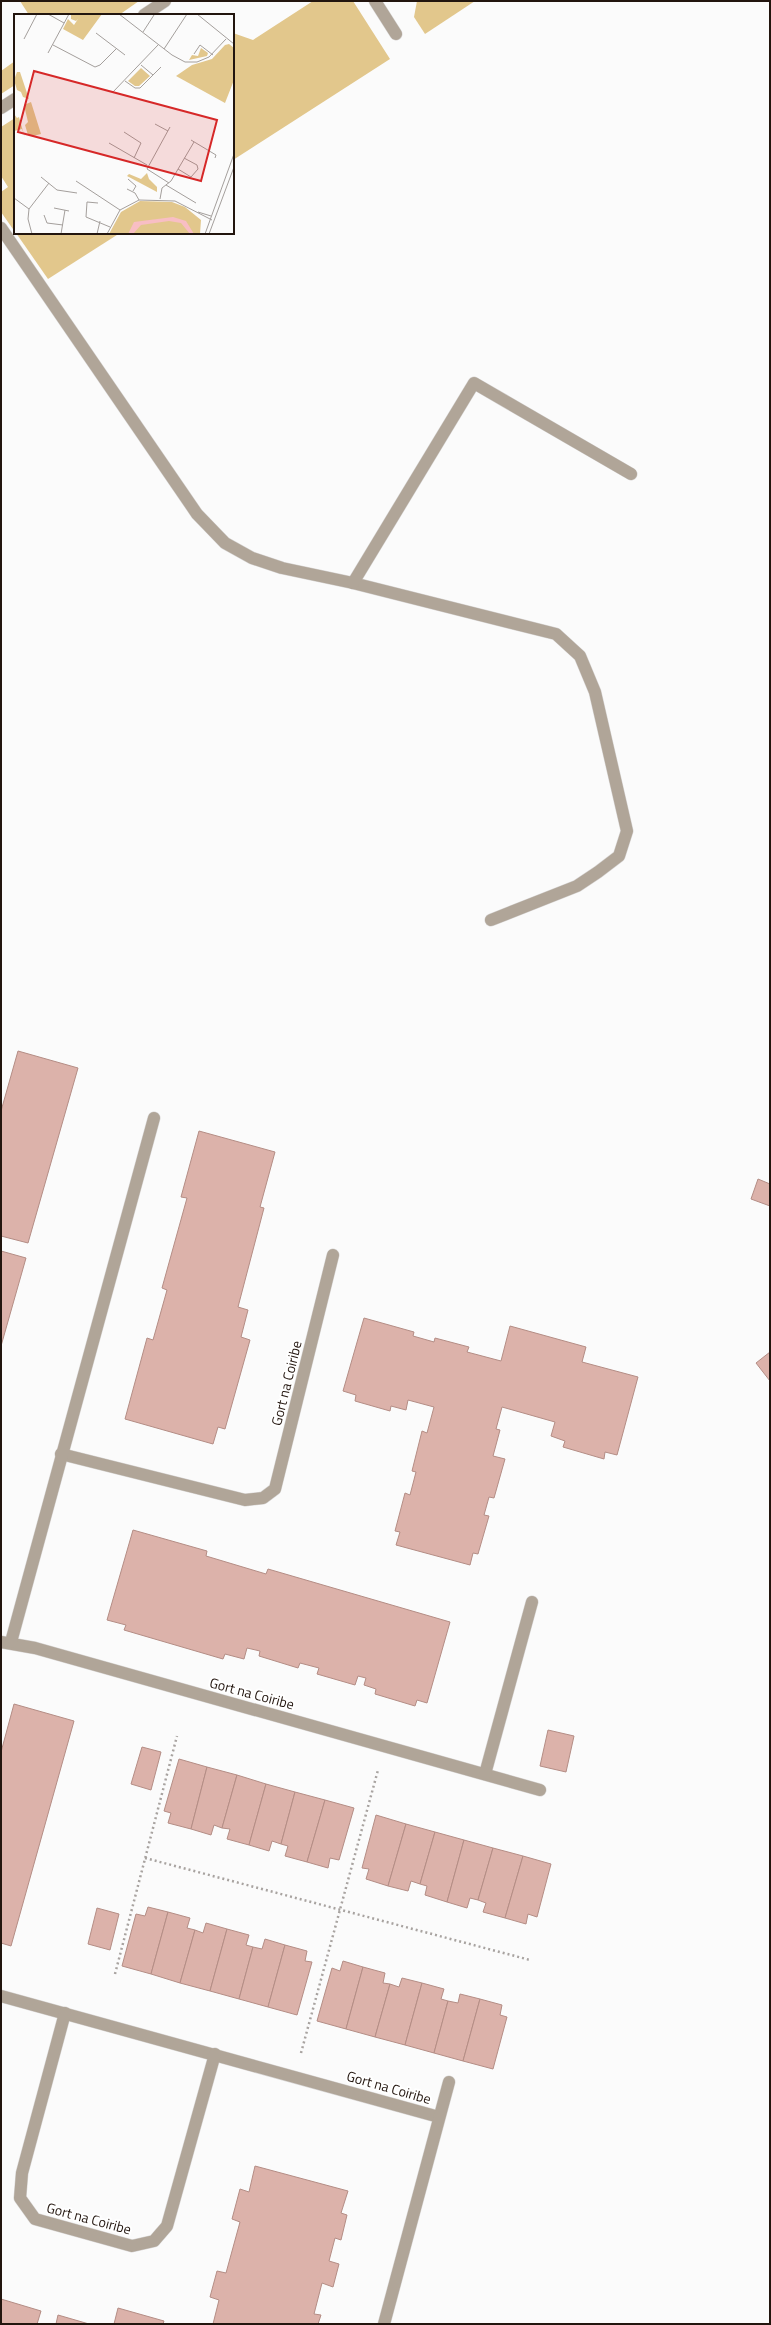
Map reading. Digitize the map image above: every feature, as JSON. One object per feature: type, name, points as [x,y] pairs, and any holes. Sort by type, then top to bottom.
[{"type":"street","points":[[146,14],[165,1]]},
{"type":"street","points":[[375,1],[396,34]]},
{"type":"street","points":[[1,108],[14,100]]},
{"type":"street","points":[[1,228],[197,514],[225,543],[252,558],[282,568],[353,583],[556,634],[580,656],[596,692],[627,831],[619,856],[577,886],[491,920]]},
{"type":"street","points":[[353,583],[474,383],[631,474]]},
{"type":"street","name":"Gort na Coiribe","points":[[154,1118],[62,1454],[6,1642],[385,1745],[540,1790]]},
{"type":"street","name":"Gort na Coiribe","points":[[62,1454],[245,1500],[263,1498],[275,1489],[333,1255]]},
{"type":"street","points":[[486,1774],[532,1602]]},
{"type":"street","name":"Gort na Coiribe","points":[[1,1996],[439,2117]]},
{"type":"street","name":"Gort na Coiribe","points":[[65,2013],[22,2172],[20,2198],[35,2219],[132,2246],[154,2241],[167,2226],[215,2054]]},
{"type":"street","name":"Gort na Coiribe","points":[[384,2324],[449,2082]]},
{"type":"path","points":[[115,1974],[177,1736]]},
{"type":"path","points":[[294,2076],[385,1745]]},
{"type":"path","points":[[145,1858],[530,1960]]},
{"type":"shaded area","points":[[20,1],[139,1],[120,14],[28,14]]},
{"type":"shaded area","points":[[313,1],[353,1],[390,59],[234,159],[234,33],[253,40]]},
{"type":"shaded area","points":[[417,1],[475,1],[425,34],[414,17]]},
{"type":"shaded area","points":[[14,62],[14,86],[1,94],[1,71]]},
{"type":"shaded area","points":[[14,119],[14,231],[1,212],[1,192],[8,187],[1,176],[1,127]]},
{"type":"shaded area","points":[[17,234],[118,234],[48,279]]},
{"type":"building","points":[[18,1051],[78,1068],[28,1243],[1,1236],[1,1111]]},
{"type":"building","points":[[199,1131],[275,1152],[260,1207],[264,1208],[238,1307],[248,1310],[241,1337],[250,1340],[225,1429],[218,1427],[213,1444],[125,1419],[147,1338],[153,1340],[167,1290],[162,1288],[187,1198],[181,1197]]},
{"type":"building","points":[[758,1179],[770,1184],[770,1206],[751,1199]]},
{"type":"building","points":[[1,1251],[26,1258],[1,1346]]},
{"type":"building","points":[[364,1318],[414,1332],[413,1336],[434,1342],[435,1338],[469,1347],[467,1352],[501,1361],[510,1326],[586,1347],[582,1362],[638,1377],[617,1455],[605,1452],[604,1459],[563,1447],[565,1441],[551,1436],[555,1422],[502,1407],[496,1429],[500,1430],[493,1456],[505,1459],[494,1498],[489,1497],[484,1515],[489,1516],[478,1554],[473,1553],[470,1565],[396,1545],[400,1532],[395,1531],[405,1493],[410,1495],[416,1472],[412,1471],[422,1431],[427,1433],[434,1407],[408,1400],[406,1410],[391,1406],[390,1411],[355,1401],[356,1395],[343,1391]]},
{"type":"building","points":[[770,1352],[770,1381],[756,1363]]},
{"type":"building","points":[[133,1530],[207,1551],[206,1556],[266,1574],[268,1569],[450,1622],[427,1703],[417,1700],[415,1706],[375,1694],[376,1689],[364,1685],[366,1678],[358,1676],[355,1685],[317,1674],[319,1668],[300,1663],[298,1668],[259,1656],[260,1651],[247,1648],[244,1659],[225,1654],[223,1659],[124,1630],[126,1625],[107,1620]]},
{"type":"building","points":[[14,1704],[74,1721],[11,1946],[1,1943],[1,1752]]},
{"type":"building","points":[[548,1730],[574,1736],[566,1772],[540,1766]]},
{"type":"building","points":[[142,1747],[161,1752],[151,1790],[131,1784]]},
{"type":"building","points":[[179,1759],[207,1767],[191,1829],[168,1823],[171,1813],[164,1811]]},
{"type":"building","points":[[207,1767],[237,1775],[222,1828],[214,1825],[211,1835],[191,1829]]},
{"type":"building","points":[[237,1775],[266,1784],[249,1845],[227,1839],[230,1829],[222,1828]]},
{"type":"building","points":[[266,1784],[295,1792],[281,1844],[272,1841],[269,1851],[249,1845]]},
{"type":"building","points":[[295,1792],[325,1800],[307,1862],[285,1856],[288,1846],[281,1844]]},
{"type":"building","points":[[325,1800],[354,1808],[339,1860],[330,1858],[328,1868],[307,1862]]},
{"type":"building","points":[[376,1815],[406,1824],[388,1886],[366,1879],[369,1869],[362,1868]]},
{"type":"building","points":[[406,1824],[435,1832],[420,1884],[411,1881],[408,1891],[388,1886]]},
{"type":"building","points":[[435,1832],[464,1840],[447,1902],[425,1895],[427,1886],[420,1884]]},
{"type":"building","points":[[464,1840],[493,1848],[478,1900],[470,1898],[467,1908],[447,1902]]},
{"type":"building","points":[[493,1848],[523,1856],[505,1918],[483,1912],[486,1903],[478,1900]]},
{"type":"building","points":[[523,1856],[551,1864],[537,1917],[528,1914],[526,1924],[505,1918]]},
{"type":"building","points":[[148,1907],[168,1912],[151,1974],[122,1966],[136,1914],[145,1916]]},
{"type":"building","points":[[97,1908],[119,1914],[110,1950],[88,1944]]},
{"type":"building","points":[[168,1912],[190,1918],[187,1928],[195,1930],[180,1983],[151,1974]]},
{"type":"building","points":[[206,1923],[227,1929],[210,1991],[180,1983],[195,1930],[203,1933]]},
{"type":"building","points":[[227,1929],[249,1935],[246,1945],[253,1947],[239,1999],[210,1991]]},
{"type":"building","points":[[265,1939],[285,1945],[268,2007],[239,1999],[253,1947],[262,1949]]},
{"type":"building","points":[[285,1945],[307,1951],[305,1961],[312,1962],[297,2015],[268,2007]]},
{"type":"building","points":[[343,1961],[363,1967],[346,2029],[317,2021],[332,1968],[340,1971]]},
{"type":"building","points":[[363,1967],[385,1973],[383,1983],[390,1984],[375,2037],[346,2029]]},
{"type":"building","points":[[402,1978],[422,1983],[405,2045],[375,2037],[390,1984],[399,1987]]},
{"type":"building","points":[[422,1983],[444,1989],[441,1999],[448,2001],[434,2053],[405,2045]]},
{"type":"building","points":[[460,1994],[480,1999],[463,2061],[434,2053],[448,2001],[458,2003]]},
{"type":"building","points":[[480,1999],[502,2005],[500,2015],[507,2017],[493,2069],[463,2061]]},
{"type":"building","points":[[255,2166],[348,2191],[341,2213],[347,2215],[341,2240],[335,2238],[329,2261],[339,2264],[333,2287],[322,2283],[314,2314],[321,2315],[318,2324],[213,2324],[219,2300],[210,2297],[217,2271],[226,2273],[240,2222],[232,2219],[240,2189],[249,2192]]},
{"type":"building","points":[[1,2299],[41,2311],[37,2324],[1,2324]]},
{"type":"building","points":[[118,2308],[164,2321],[163,2324],[114,2324]]},
{"type":"building","points":[[58,2315],[89,2324],[56,2324]]}]
